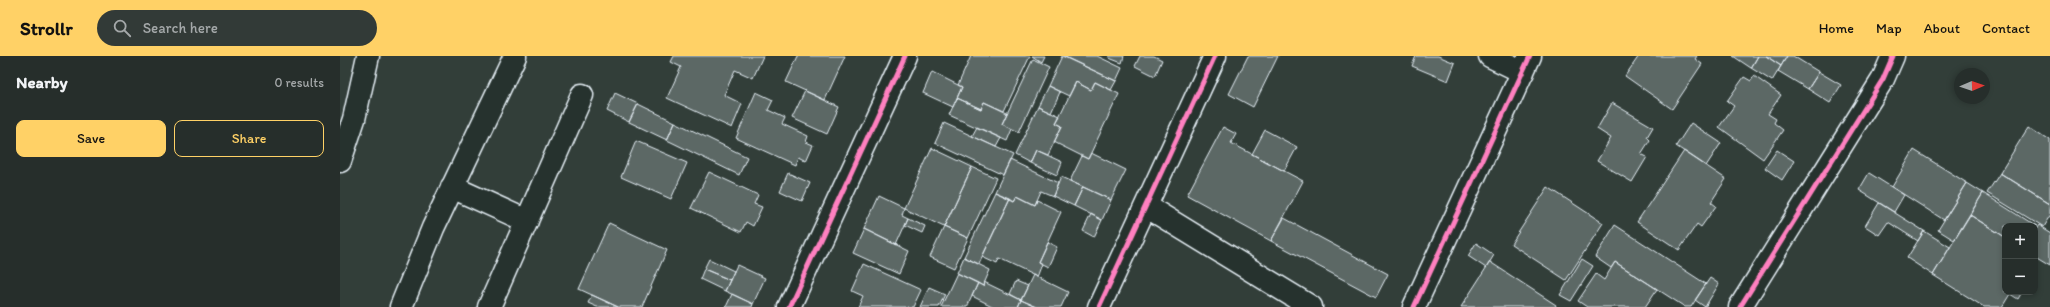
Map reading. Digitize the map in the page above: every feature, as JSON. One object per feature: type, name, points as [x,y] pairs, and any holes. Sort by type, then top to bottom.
[{"type":"main road","points":[[340,117],[368,56]]},
{"type":"main road","points":[[340,161],[354,119],[368,56]]},
{"type":"main road","points":[[401,307],[410,280],[452,186],[515,56]]},
{"type":"main road","points":[[789,307],[905,56]]},
{"type":"main road","points":[[1099,307],[1215,56]]},
{"type":"main road","points":[[1414,307],[1527,64],[1490,56]]},
{"type":"main road","points":[[1740,307],[1883,79],[1893,56]]},
{"type":"main road","points":[[490,307],[582,95]]},
{"type":"main road","points":[[452,186],[527,221]]},
{"type":"main road","points":[[1146,206],[1311,307]]},
{"type":"building","points":[[674,56],[763,56],[753,78],[735,70],[724,95],[742,104],[732,128],[667,98],[681,67],[671,62]]},
{"type":"building","points":[[798,56],[845,56],[825,100],[786,82]]},
{"type":"building","points":[[971,56],[1030,56],[1004,111],[984,102],[981,109],[957,98],[962,87],[958,85]]},
{"type":"building","points":[[1032,56],[1044,56],[1041,62]]},
{"type":"building","points":[[1062,56],[1116,81],[1111,90],[1095,82],[1091,90],[1076,82],[1069,96],[1048,86]]},
{"type":"building","points":[[1063,56],[1097,56],[1122,68],[1116,81]]},
{"type":"building","points":[[1110,56],[1124,56],[1122,63],[1109,58]]},
{"type":"building","points":[[1140,56],[1154,56],[1162,60],[1155,76],[1135,66]]},
{"type":"building","points":[[1248,56],[1278,56],[1253,107],[1229,94]]},
{"type":"building","points":[[1416,56],[1438,56],[1455,63],[1448,81],[1412,66]]},
{"type":"building","points":[[1639,56],[1697,56],[1695,59],[1702,64],[1672,109],[1625,76]]},
{"type":"building","points":[[1733,56],[1758,56],[1751,68]]},
{"type":"building","points":[[1758,56],[1766,56],[1781,66],[1772,81],[1751,68]]},
{"type":"building","points":[[1766,56],[1787,56],[1781,66]]},
{"type":"building","points":[[1787,56],[1793,56],[1819,72],[1808,89],[1778,71]]},
{"type":"building","points":[[1033,59],[1049,67],[1019,132],[1002,124]]},
{"type":"building","points":[[932,72],[962,87],[953,107],[923,93]]},
{"type":"building","points":[[1819,72],[1841,85],[1830,103],[1808,89]]},
{"type":"building","points":[[1754,76],[1781,95],[1768,114],[1776,119],[1774,123],[1783,130],[1763,159],[1719,127],[1734,106],[1727,101],[1744,77],[1751,81]]},
{"type":"building","points":[[1076,82],[1091,90],[1095,82],[1119,94],[1088,159],[1054,142],[1062,126],[1056,123]]},
{"type":"building","points":[[1048,86],[1060,92],[1051,112],[1038,106]]},
{"type":"building","points":[[805,91],[839,107],[827,134],[792,118]]},
{"type":"building","points":[[756,92],[773,100],[768,110],[785,118],[782,124],[808,136],[806,142],[813,145],[806,161],[798,157],[795,165],[736,138]]},
{"type":"building","points":[[615,93],[638,104],[629,122],[607,111]]},
{"type":"building","points":[[957,98],[981,109],[984,102],[1007,113],[1002,124],[1012,129],[1007,141],[949,115]]},
{"type":"building","points":[[1612,103],[1653,127],[1647,137],[1650,140],[1641,154],[1647,157],[1632,182],[1597,161],[1611,138],[1597,129]]},
{"type":"building","points":[[638,104],[675,122],[667,140],[629,122]]},
{"type":"building","points":[[1038,106],[1060,116],[1056,123],[1062,126],[1048,155],[1036,150],[1030,163],[1015,155]]},
{"type":"building","points":[[675,122],[747,157],[739,175],[667,140]]},
{"type":"building","points":[[944,123],[1013,155],[1003,175],[935,143]]},
{"type":"building","points":[[1691,123],[1721,143],[1706,166],[1676,146]]},
{"type":"building","points":[[2029,126],[2050,140],[2050,204],[2000,173]]},
{"type":"building","points":[[977,127],[1001,138],[996,147],[972,136]]},
{"type":"building","points":[[1223,127],[1236,134],[1231,143],[1303,181],[1271,241],[1187,195]]},
{"type":"building","points":[[1265,130],[1297,147],[1284,171],[1252,154]]},
{"type":"building","points":[[636,141],[687,163],[671,199],[621,177]]},
{"type":"building","points":[[932,148],[972,167],[944,227],[904,208]]},
{"type":"building","points":[[1036,150],[1062,162],[1057,175],[1030,163]]},
{"type":"building","points":[[1777,150],[1794,161],[1782,180],[1765,168]]},
{"type":"building","points":[[1914,150],[1967,183],[1944,220],[1892,187]]},
{"type":"building","points":[[1684,151],[1726,179],[1711,202],[1716,206],[1701,227],[1697,224],[1679,250],[1637,222]]},
{"type":"building","points":[[1091,153],[1126,170],[1111,200],[1070,181],[1082,156],[1088,159]]},
{"type":"building","points":[[1010,160],[1058,183],[1053,196],[1041,191],[1035,205],[1017,196],[1014,201],[995,192]]},
{"type":"building","points":[[972,167],[996,178],[968,238],[944,227]]},
{"type":"building","points":[[709,172],[758,195],[754,204],[762,207],[753,226],[746,222],[741,232],[691,208]]},
{"type":"building","points":[[788,173],[810,183],[802,201],[780,191]]},
{"type":"building","points":[[1869,173],[1904,195],[1894,212],[1859,190]]},
{"type":"building","points":[[2000,173],[2050,204],[2050,214],[2042,227],[2038,223],[2036,223],[1987,193]]},
{"type":"building","points":[[1061,177],[1083,187],[1074,206],[1053,196]]},
{"type":"building","points":[[1967,183],[1983,193],[1954,240],[1938,230]]},
{"type":"building","points":[[1083,187],[1111,200],[1102,220],[1074,206]]},
{"type":"building","points":[[1548,187],[1603,223],[1566,280],[1511,244]]},
{"type":"building","points":[[995,192],[1010,198],[979,264],[964,257]]},
{"type":"building","points":[[1983,193],[2030,223],[2002,223],[2002,235],[1970,215]]},
{"type":"building","points":[[879,196],[904,208],[902,215],[908,218],[896,245],[864,229]]},
{"type":"building","points":[[1017,196],[1035,205],[1037,200],[1061,212],[1038,262],[1042,264],[1037,277],[999,259],[997,264],[982,257],[1010,198],[1014,201]]},
{"type":"building","points":[[1879,203],[1924,231],[1918,241],[1888,222],[1879,235],[1865,226]]},
{"type":"building","points":[[1091,214],[1102,220],[1094,237],[1083,231]]},
{"type":"building","points":[[1970,215],[2002,235],[2002,295],[2009,295],[2002,307],[1984,307],[1933,275]]},
{"type":"building","points":[[908,218],[925,226],[922,233],[905,225]]},
{"type":"building","points":[[1284,218],[1388,274],[1376,297],[1271,241]]},
{"type":"building","points":[[609,223],[667,250],[642,307],[618,307],[579,289]]},
{"type":"building","points":[[1615,225],[1706,284],[1691,307],[1685,307],[1615,262],[1611,268],[1595,257]]},
{"type":"building","points":[[2038,226],[2050,233],[2050,265],[2038,258]]},
{"type":"building","points":[[944,227],[968,238],[954,268],[930,257]]},
{"type":"building","points":[[864,229],[909,251],[899,274],[853,253]]},
{"type":"building","points":[[1924,231],[1950,247],[1933,275],[1907,258]]},
{"type":"building","points":[[1047,242],[1057,247],[1048,267],[1038,262]]},
{"type":"building","points":[[1476,243],[1494,255],[1486,268],[1468,256]]},
{"type":"building","points":[[964,257],[990,270],[983,286],[957,273]]},
{"type":"building","points":[[709,259],[734,271],[730,280],[704,269]]},
{"type":"building","points":[[1582,259],[1593,266],[1571,301],[1560,295]]},
{"type":"building","points":[[1490,262],[1556,305],[1555,307],[1461,307]]},
{"type":"building","points":[[1615,262],[1657,289],[1645,307],[1587,307],[1578,301],[1596,274],[1604,280]]},
{"type":"building","points":[[864,264],[921,290],[913,307],[858,307],[863,296],[852,291]]},
{"type":"building","points":[[737,265],[765,278],[753,304],[725,291]]},
{"type":"building","points":[[704,269],[730,280],[725,291],[700,279]]},
{"type":"building","points":[[957,273],[978,283],[967,307],[941,307]]},
{"type":"building","points":[[1033,275],[1068,292],[1061,307],[1037,307],[1021,300]]},
{"type":"building","points":[[1710,278],[1719,284],[1705,307],[1695,300]]},
{"type":"building","points":[[1016,281],[1028,286],[1021,300],[1010,294]]},
{"type":"building","points":[[984,282],[1021,300],[1018,307],[994,307],[972,296],[978,283],[983,286]]},
{"type":"building","points":[[929,287],[945,294],[939,307],[920,307]]},
{"type":"building","points":[[732,294],[753,304],[752,307],[726,307]]},
{"type":"building","points":[[592,295],[618,307],[597,307],[588,303]]},
{"type":"building","points":[[2012,295],[2020,295],[2018,299]]},
{"type":"building","points":[[1021,300],[1037,307],[1018,307]]},
{"type":"cycle path","points":[[789,307],[905,56]]},
{"type":"cycle path","points":[[1099,307],[1215,56]]},
{"type":"cycle path","points":[[1414,307],[1530,56]]},
{"type":"cycle path","points":[[1740,307],[1883,79],[1893,56]]}]
